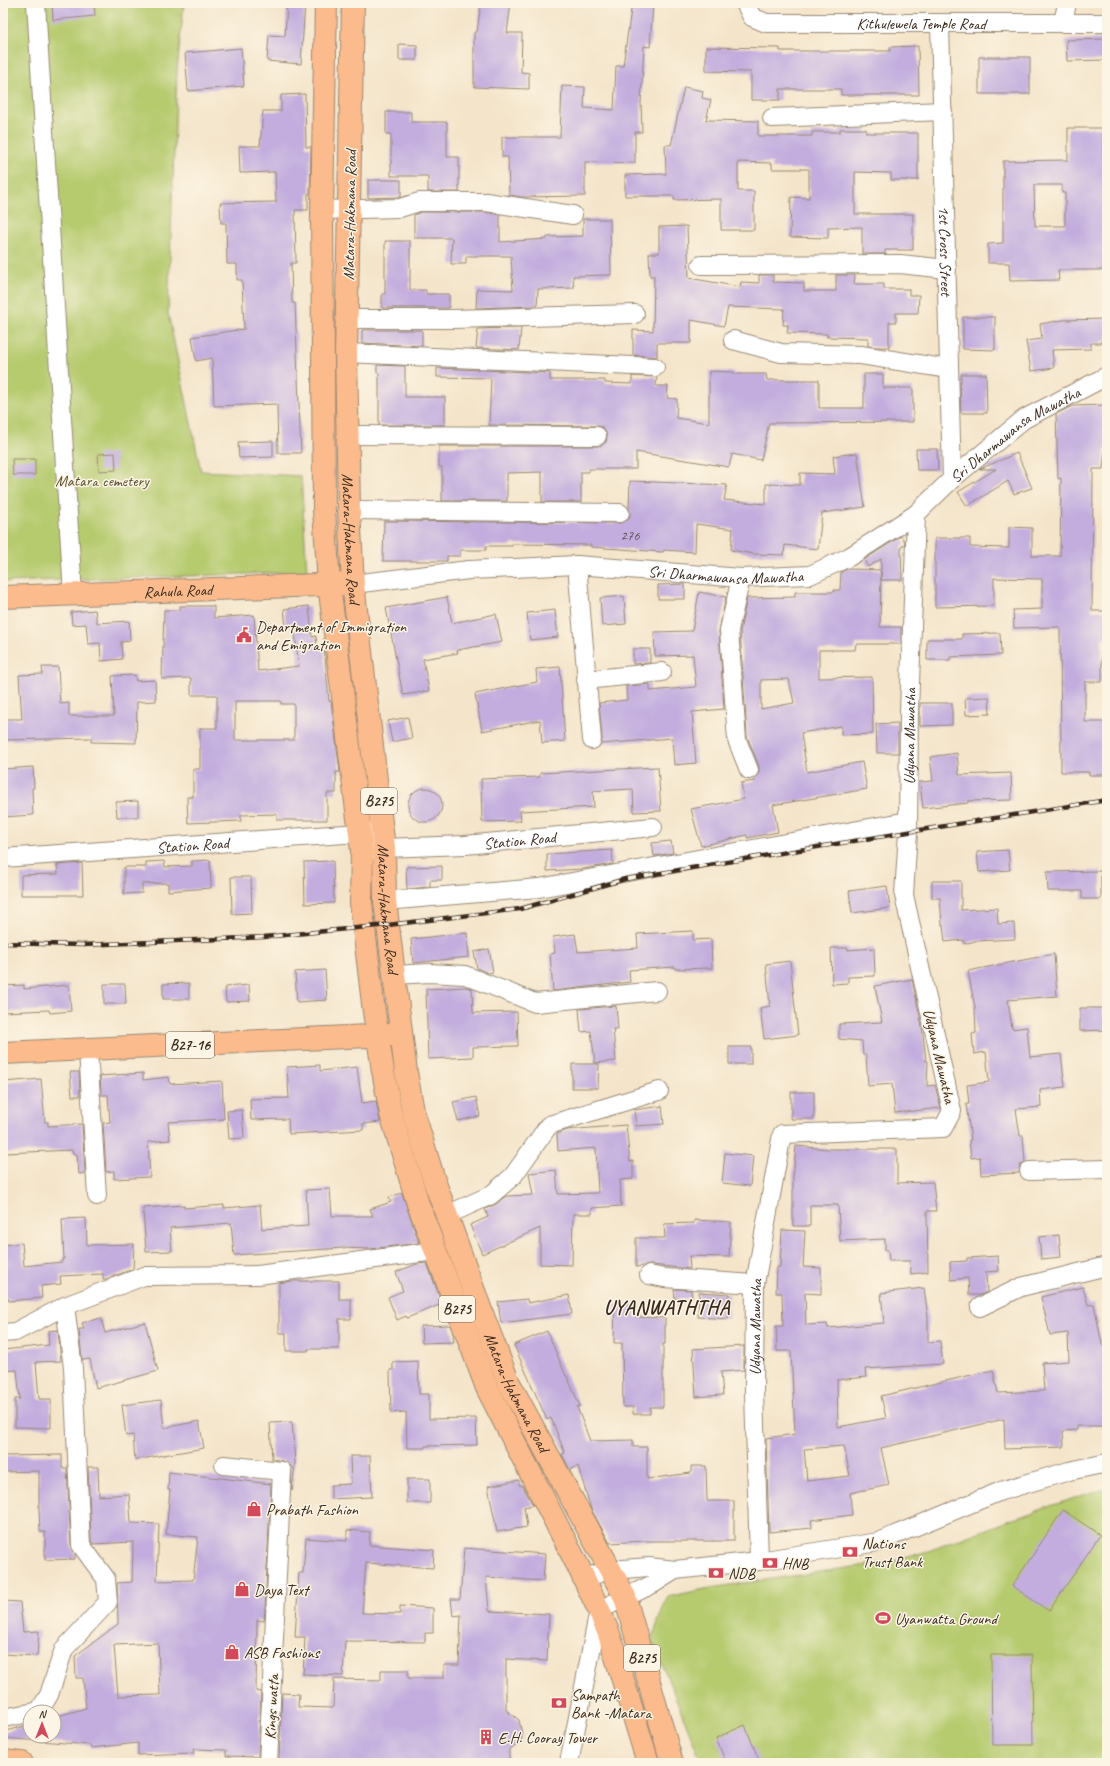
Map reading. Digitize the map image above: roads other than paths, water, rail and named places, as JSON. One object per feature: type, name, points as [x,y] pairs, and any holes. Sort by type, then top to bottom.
[{"type":"main road","name":"Matara-Hakmana Road","points":[[326,3],[322,210],[324,502],[329,584],[361,842],[361,903],[377,1036],[391,1114],[418,1204],[487,1388],[599,1610],[609,1634],[648,1763]]},
{"type":"main road","name":"Matara-Hakmana Road","points":[[353,3],[346,353],[349,510],[353,584],[383,840],[385,901],[400,1035],[413,1111],[434,1180],[508,1381],[625,1597],[672,1763]]},
{"type":"main road","name":"Rahula Road","points":[[3,597],[353,584]]},
{"type":"main road","points":[[377,1036],[400,1035]]},
{"type":"main road","name":"B27-16","points":[[3,1053],[377,1036]]},
{"type":"main road","points":[[3,1761],[22,1763]]},
{"type":"street","points":[[36,3],[73,594]]},
{"type":"street","name":"Kithulewela Temple Road","points":[[745,3],[752,17],[766,23],[1107,23]]},
{"type":"street","points":[[1063,23],[1067,3]]},
{"type":"street","name":"1st Cross Street","points":[[940,23],[952,479]]},
{"type":"street","points":[[772,118],[943,111]]},
{"type":"street","points":[[322,210],[400,208],[419,202],[486,202],[573,215]]},
{"type":"street","points":[[701,266],[900,264],[947,269]]},
{"type":"street","points":[[347,319],[453,319],[635,314]]},
{"type":"street","points":[[733,340],[781,353],[861,355],[949,369]]},
{"type":"street","points":[[346,353],[656,367]]},
{"type":"street","name":"Sri Dharmawansa Mawatha","points":[[353,584],[469,570],[577,565],[741,578],[810,575],[849,557],[916,514],[952,479],[1024,419],[1107,376]]},
{"type":"street","points":[[347,435],[597,436]]},
{"type":"street","points":[[349,510],[620,512]]},
{"type":"street","name":"Udyana Mawatha","points":[[759,1561],[754,1391],[755,1284],[782,1134],[943,1128],[952,1111],[904,895],[908,821],[909,712],[916,514]]},
{"type":"street","points":[[577,565],[592,740]]},
{"type":"street","points":[[741,578],[729,630],[737,740],[748,770]]},
{"type":"street","points":[[586,680],[662,672]]},
{"type":"street","points":[[385,901],[539,888],[908,821]]},
{"type":"street","name":"Station Road","points":[[3,858],[383,840],[465,845],[653,827]]},
{"type":"street","points":[[394,975],[430,973],[465,975],[535,1003],[657,991]]},
{"type":"street","points":[[88,1050],[97,1196]]},
{"type":"street","points":[[447,1215],[492,1195],[513,1176],[549,1125],[659,1091]]},
{"type":"street","points":[[1029,1171],[1107,1169]]},
{"type":"street","points":[[3,1333],[15,1332],[65,1306],[144,1276],[258,1275],[435,1251]]},
{"type":"street","points":[[980,1307],[1021,1287],[1107,1266]]},
{"type":"street","points":[[649,1275],[664,1278],[755,1284]]},
{"type":"street","points":[[44,1704],[49,1696],[64,1649],[108,1602],[106,1579],[81,1545],[73,1368],[65,1306]]},
{"type":"street","points":[[584,1578],[610,1570],[649,1567],[675,1570],[759,1561],[878,1542],[1001,1491],[1069,1470],[1107,1463]]},
{"type":"street","name":"Kings watta","points":[[224,1465],[282,1471],[268,1763]]},
{"type":"street","points":[[569,1763],[599,1610],[653,1584],[675,1570]]},
{"type":"street","points":[[3,1718],[22,1714]]},
{"type":"railway","points":[[3,943],[83,945],[264,937],[388,925],[520,909],[625,879],[1107,800]]},
{"type":"place","name":"Department of Immigration and Emigration","points":[[244,635]]},
{"type":"place","name":"Prabath Fashion","points":[[254,1509]]},
{"type":"place","name":"Nations Trust Bank","points":[[850,1552]]},
{"type":"place","name":"HNB","points":[[770,1563]]},
{"type":"place","name":"NDB","points":[[716,1573]]},
{"type":"place","name":"Daya Text","points":[[242,1589]]},
{"type":"place","name":"Uyanwatta Ground","points":[[883,1618]]},
{"type":"place","name":"ASB Fashions","points":[[232,1652]]},
{"type":"place","name":"Sampath Bank -Matara","points":[[559,1703]]},
{"type":"place","name":"E.H. Cooray Tower","points":[[486,1737]]},
{"type":"district","name":"UYANWATHTHA","points":[[667,1307]]},
{"type":"park label","name":"Matara cemetery","points":[[102,480]]}]
